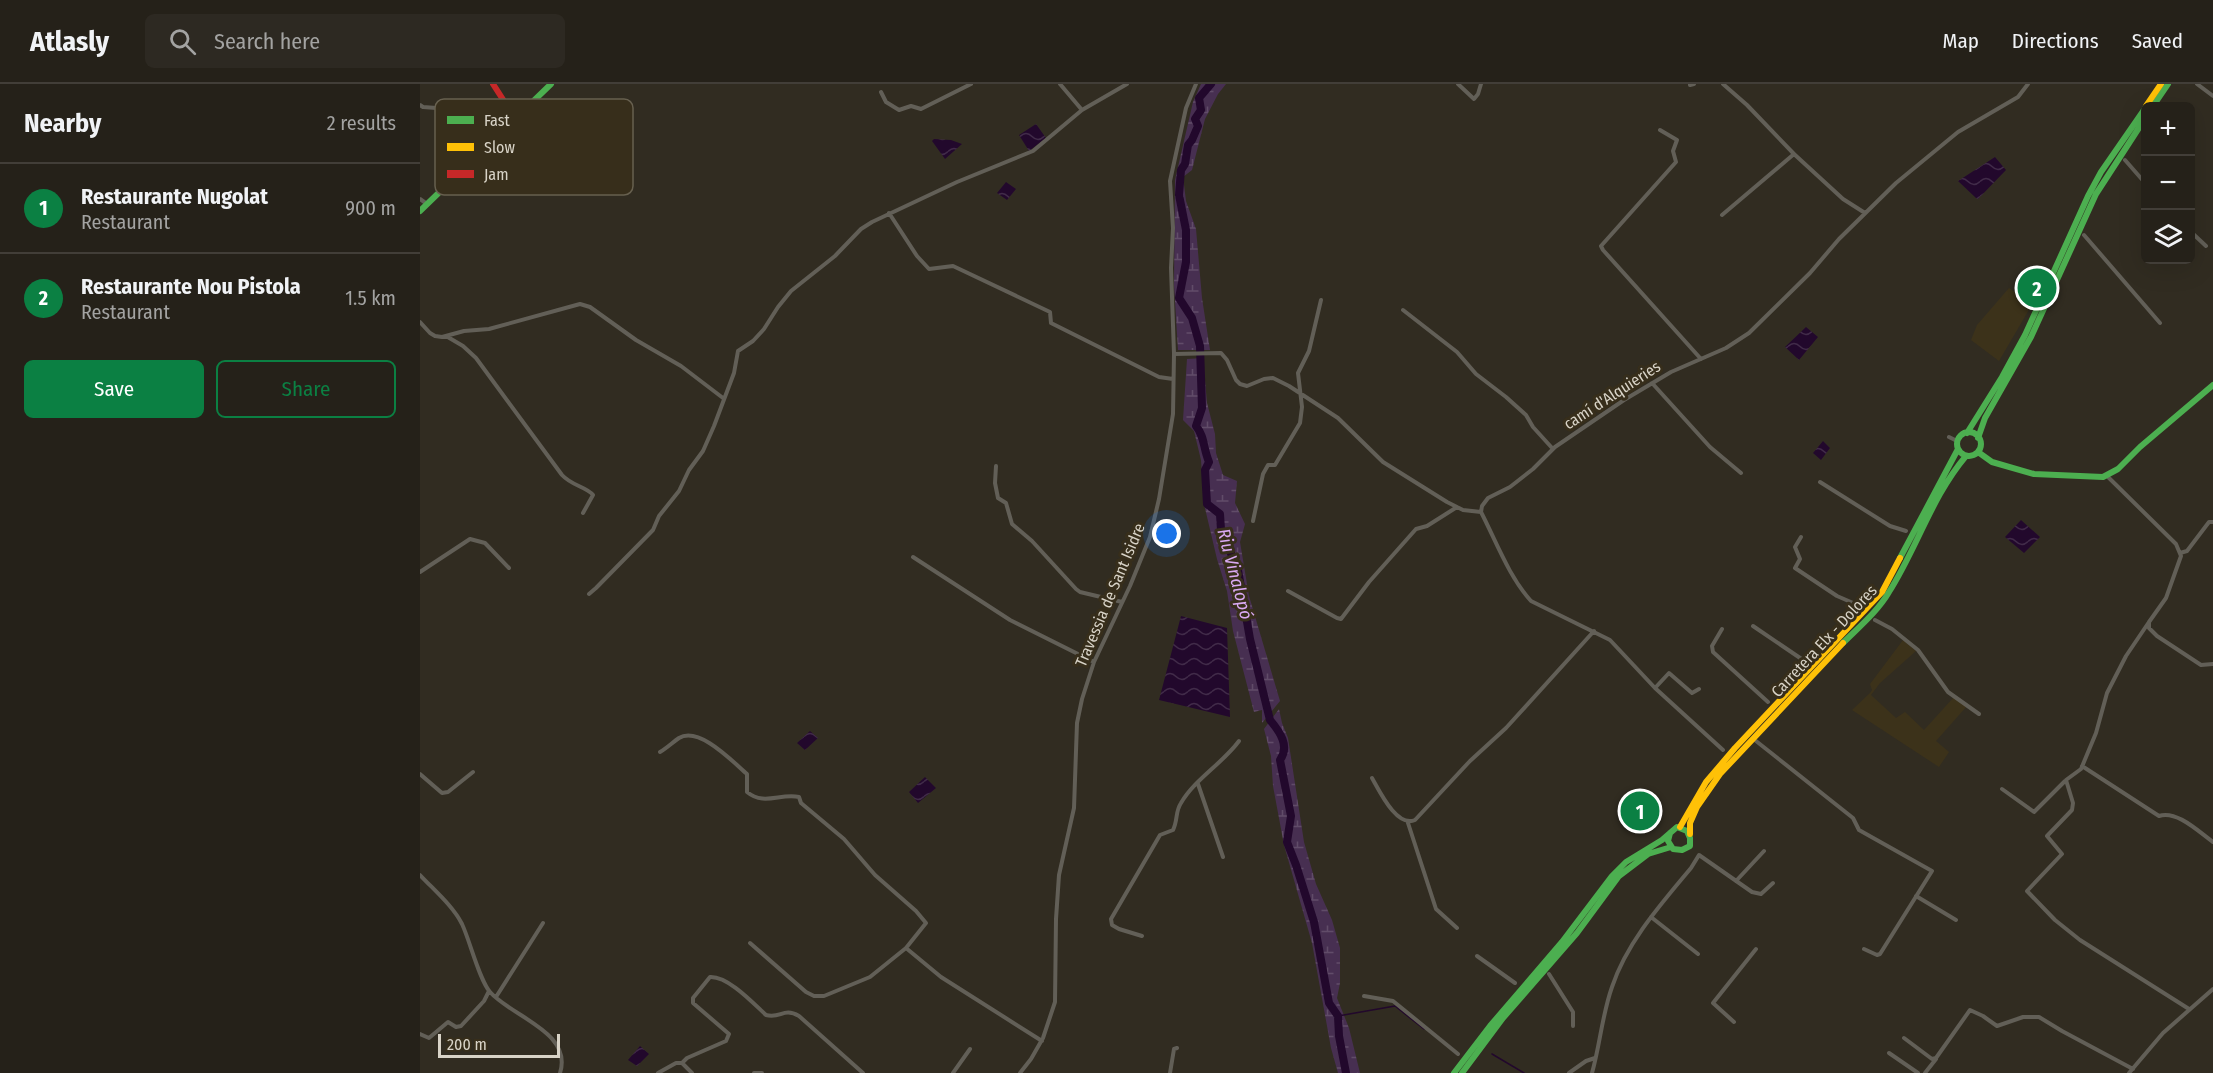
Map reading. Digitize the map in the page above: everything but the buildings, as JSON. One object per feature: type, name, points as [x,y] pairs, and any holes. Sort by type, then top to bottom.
[{"type":"main road","points":[[493,84],[504,99]]},
{"type":"main road","points":[[536,99],[551,84]]},
{"type":"main road","points":[[2149,102],[2161,84]]},
{"type":"main road","points":[[2156,102],[2168,84]]},
{"type":"main road","points":[[1967,433],[2025,336],[2101,172],[2141,114]]},
{"type":"main road","points":[[1978,452],[1980,446],[1978,438],[1985,418],[2036,328],[2096,194],[2141,123]]},
{"type":"main road","points":[[420,211],[436,195]]},
{"type":"main road","points":[[1978,452],[1992,462],[2034,474],[2107,476],[2213,385]]},
{"type":"main road","points":[[1978,438],[1967,433],[1960,436],[1957,445],[1966,456],[1978,452]]},
{"type":"main road","name":"Carretera Elx - Dolores","points":[[1680,827],[1701,789],[1735,748],[1882,592],[1957,445]]},
{"type":"main road","name":"Carretera Elx - Dolores","points":[[1690,834],[1690,822],[1696,807],[1720,774],[1756,733],[1874,612],[1889,593],[1943,488],[1953,471],[1966,456]]},
{"type":"main road","points":[[1454,1073],[1491,1024],[1572,929],[1614,873],[1633,857],[1670,833],[1680,827],[1690,834],[1691,842],[1687,848],[1677,850],[1671,847],[1668,841],[1670,833]]},
{"type":"main road","points":[[1462,1073],[1503,1018],[1577,933],[1619,876],[1648,854],[1671,847]]},
{"type":"street","points":[[880,92],[886,102],[898,110],[911,106],[921,109],[971,84]]},
{"type":"street","points":[[1060,84],[1082,110]]},
{"type":"street","points":[[589,594],[653,530],[659,516],[674,499],[688,470],[708,442],[734,373],[738,351],[753,341],[764,329],[785,298],[799,284],[846,246],[861,230],[890,213],[957,182],[1034,151],[1082,110],[1127,84]]},
{"type":"street","name":"Travessia de Sant Isidre","points":[[1020,1073],[1042,1041],[1055,1002],[1059,875],[1074,808],[1077,723],[1094,662],[1150,537],[1159,499],[1173,414],[1170,181],[1186,108],[1196,84]]},
{"type":"street","points":[[1458,84],[1474,99],[1481,84]]},
{"type":"street","points":[[1723,84],[1849,204],[1865,213]]},
{"type":"street","name":"camí d'Alquieries","points":[[1481,512],[1488,498],[1510,487],[1553,449],[1623,400],[1671,372],[1726,348],[1749,333],[1896,183],[1958,132],[2018,97],[2028,84]]},
{"type":"street","points":[[2197,84],[2213,96]]},
{"type":"street","points":[[420,105],[435,107]]},
{"type":"street","points":[[1660,130],[1677,140],[1673,151],[1676,162],[1601,246],[1701,359]]},
{"type":"street","points":[[1722,215],[1794,153]]},
{"type":"street","points":[[2125,160],[2141,179]]},
{"type":"street","points":[[420,199],[427,204]]},
{"type":"street","points":[[890,213],[917,256],[929,269],[953,266],[990,282],[1050,312],[1052,323],[1159,376],[1173,379]]},
{"type":"street","points":[[2084,235],[2160,323]]},
{"type":"street","points":[[2195,236],[2206,246]]},
{"type":"street","points":[[1253,521],[1263,474],[1268,465],[1275,465],[1300,423],[1302,407],[1298,373],[1309,351],[1321,300]]},
{"type":"street","points":[[420,322],[435,336],[446,336],[464,331],[489,329],[580,304],[590,307],[636,340],[681,366],[723,398]]},
{"type":"street","points":[[1403,310],[1457,352],[1476,374],[1526,415],[1533,427],[1553,449]]},
{"type":"street","points":[[446,336],[463,346],[476,358],[562,475],[576,486],[590,490],[593,495],[584,513]]},
{"type":"street","points":[[1174,354],[1221,353],[1236,380],[1246,386],[1273,378],[1338,418],[1377,458],[1458,507],[1481,512],[1510,569],[1531,601],[1610,640],[1655,688],[1723,750]]},
{"type":"street","points":[[1652,383],[1710,447],[1741,473]]},
{"type":"street","points":[[1949,437],[1957,445]]},
{"type":"street","points":[[996,466],[995,483],[998,498],[1006,503],[1012,524],[1032,541],[1080,592],[1122,602]]},
{"type":"street","points":[[2002,789],[2034,812],[2082,766],[2096,733],[2107,693],[2126,656],[2166,598],[2181,556],[2176,544],[2107,476]]},
{"type":"street","points":[[1820,482],[1890,526],[1906,531]]},
{"type":"street","points":[[1288,591],[1341,619],[1356,598],[1416,529],[1427,526],[1458,507]]},
{"type":"street","points":[[2180,553],[2187,551],[2209,522],[2213,522]]},
{"type":"street","points":[[1801,537],[1795,547],[1800,559],[1795,568],[1837,596],[1860,606]]},
{"type":"street","points":[[420,572],[470,539],[485,543],[508,568]]},
{"type":"street","points":[[914,557],[1010,620],[1094,662]]},
{"type":"street","points":[[1875,620],[1892,629],[1918,650],[1948,692],[1979,714]]},
{"type":"street","points":[[2149,622],[2149,628],[2157,636],[2201,665],[2213,664]]},
{"type":"street","points":[[1753,626],[1806,662]]},
{"type":"street","points":[[1722,630],[1712,646],[1713,652],[1768,702]]},
{"type":"street","points":[[1408,823],[1415,820],[1470,761],[1506,728],[1594,631]]},
{"type":"street","points":[[1655,688],[1669,673],[1692,693],[1699,689]]},
{"type":"street","points":[[660,752],[680,737],[692,735],[705,739],[747,774],[747,792],[752,796],[762,800],[799,797],[801,802],[844,839],[875,875],[926,922],[906,948],[870,977],[824,996],[814,996],[806,992],[750,943]]},
{"type":"street","points":[[1143,936],[1119,930],[1112,925],[1111,919],[1160,835],[1173,830],[1177,821],[1176,812],[1183,800],[1239,741]]},
{"type":"street","points":[[1756,741],[1853,818],[1858,830],[1932,871],[1880,954],[1877,955],[1864,949]]},
{"type":"street","points":[[2082,766],[2159,816],[2167,813],[2175,816],[2213,842]]},
{"type":"street","points":[[420,774],[442,793],[448,792],[473,772]]},
{"type":"street","points":[[1372,778],[1383,799],[1403,821],[1408,823],[1436,909],[1457,928]]},
{"type":"street","points":[[2066,780],[2073,803],[2072,810],[2047,836],[2062,855],[2027,891],[2055,920],[2080,940],[2189,1009]]},
{"type":"street","points":[[1198,784],[1223,857]]},
{"type":"street","points":[[1736,881],[1764,851]]},
{"type":"street","points":[[1592,1073],[1612,986],[1631,945],[1699,855],[1752,892],[1761,894],[1773,883]]},
{"type":"street","points":[[420,875],[461,923],[489,991],[553,1039],[561,1052],[563,1062],[560,1073]]},
{"type":"street","points":[[1916,896],[1956,920]]},
{"type":"street","points":[[1652,917],[1698,954]]},
{"type":"street","points":[[496,997],[543,923]]},
{"type":"street","points":[[906,948],[940,976],[1042,1041]]},
{"type":"street","points":[[1734,1022],[1713,1003],[1756,949]]},
{"type":"street","points":[[1477,956],[1515,983]]},
{"type":"street","points":[[1549,974],[1573,1012],[1574,1026]]},
{"type":"street","points":[[682,1063],[687,1058],[726,1041],[729,1037],[729,1034],[693,1003],[693,998],[710,976],[715,976],[727,981],[766,1015],[772,1017],[784,1011],[791,1011],[799,1016],[863,1073]]},
{"type":"street","points":[[2129,1073],[2163,1033],[2213,989]]},
{"type":"street","points":[[420,1034],[429,1038],[448,1022],[456,1027],[461,1026],[484,1001],[489,991]]},
{"type":"street","points":[[1364,996],[1393,1001],[1458,1054]]},
{"type":"street","points":[[1925,1073],[1970,1010],[1997,1026],[2023,1017],[2039,1017],[2133,1069]]},
{"type":"street","points":[[1904,1038],[1932,1059],[1936,1058]]},
{"type":"street","points":[[1170,1073],[1174,1049],[1177,1048]]},
{"type":"street","points":[[952,1073],[970,1049]]},
{"type":"street","points":[[1889,1053],[1918,1073]]},
{"type":"street","points":[[1569,1073],[1586,1061],[1595,1058]]},
{"type":"street","points":[[658,1073],[676,1063],[682,1063],[692,1073]]},
{"type":"street","points":[[754,1073],[762,1073]]},
{"type":"shaded area","points":[[2009,288],[2018,294],[2030,308],[1999,361],[1971,340],[1977,325]]},
{"type":"shaded area","points":[[1903,640],[1916,651],[1880,683],[1871,695],[1896,718],[1905,712],[1924,730],[1954,697],[1967,706],[1936,741],[1949,752],[1939,767],[1852,710],[1870,693],[1872,690],[1870,684]]},
{"type":"green space","points":[[1201,84],[1226,84],[1205,119],[1192,170],[1183,177],[1186,201],[1196,229],[1202,298],[1210,350],[1178,350],[1174,285],[1175,180],[1193,102]]},
{"type":"green space","points":[[1203,358],[1207,403],[1215,434],[1216,453],[1223,475],[1237,481],[1235,503],[1245,524],[1240,542],[1249,596],[1280,701],[1262,723],[1262,710],[1254,712],[1233,631],[1227,591],[1204,504],[1201,460],[1194,431],[1183,420],[1187,359]]},
{"type":"green space","points":[[1279,709],[1288,738],[1304,842],[1316,884],[1332,920],[1340,948],[1340,983],[1337,998],[1349,1028],[1360,1073],[1338,1073],[1331,1048],[1312,943],[1284,845],[1273,786],[1271,756],[1264,729]]},
{"type":"water","points":[[1036,124],[1046,138],[1029,151],[1019,135]]},
{"type":"water","points":[[934,139],[951,140],[962,144],[945,159],[932,141]]},
{"type":"water","points":[[1995,157],[2006,170],[1978,199],[1958,181]]},
{"type":"water","points":[[1006,182],[1016,189],[1007,200],[997,193]]},
{"type":"water","points":[[1806,327],[1818,337],[1799,360],[1785,347]]},
{"type":"water","points":[[1823,441],[1830,448],[1821,460],[1813,453]]},
{"type":"water","points":[[2021,520],[2040,537],[2024,553],[2005,537]]},
{"type":"water","points":[[1181,616],[1227,628],[1230,717],[1159,700]]},
{"type":"water","points":[[810,731],[818,738],[805,750],[797,743]]},
{"type":"water","points":[[925,777],[936,788],[918,803],[909,792]]},
{"type":"water","points":[[640,1046],[649,1054],[637,1066],[628,1060]]},
{"type":"waterway","name":"Riu Vinalopó","points":[[1211,84],[1199,98],[1201,110],[1195,119],[1198,126],[1188,145],[1185,164],[1181,170],[1179,195],[1186,230],[1186,262],[1179,298],[1192,318],[1200,346],[1202,408],[1196,426],[1201,434],[1209,462],[1205,470],[1207,504],[1220,514],[1221,530],[1238,570],[1250,639],[1270,720],[1284,744],[1280,760],[1291,816],[1287,842],[1314,922],[1329,1003],[1338,1016],[1346,1073]]},
{"type":"waterway","points":[[1338,1016],[1395,1006],[1424,1029]]},
{"type":"waterway","points":[[1492,1054],[1524,1073]]},
{"type":"traffic: fast","points":[[536,99],[551,84]]},
{"type":"traffic: fast","points":[[2156,102],[2168,84]]},
{"type":"traffic: fast","points":[[1967,433],[2025,335],[2101,172],[2141,114]]},
{"type":"traffic: fast","points":[[1978,438],[1985,418],[2031,337],[2096,194],[2141,125]]},
{"type":"traffic: fast","points":[[420,211],[437,195]]},
{"type":"traffic: fast","points":[[1978,452],[1992,462],[2034,474],[2103,477],[2118,469],[2140,447],[2213,385]]},
{"type":"traffic: fast","points":[[1969,432],[1977,436],[1981,444],[1977,452],[1969,456],[1961,452],[1957,444],[1961,436],[1969,432]]},
{"type":"traffic: fast","points":[[1900,558],[1958,449]]},
{"type":"traffic: fast","points":[[1843,643],[1885,599],[1934,505],[1966,456]]},
{"type":"traffic: fast","points":[[1454,1073],[1490,1026],[1562,942],[1612,876],[1626,862],[1662,840],[1677,827],[1687,831],[1690,846],[1682,850],[1673,849],[1668,841],[1670,833]]},
{"type":"traffic: fast","points":[[1462,1073],[1503,1018],[1577,933],[1619,876],[1648,854],[1671,847]]},
{"type":"traffic: slow","points":[[2149,102],[2161,84]]},
{"type":"traffic: slow","points":[[1680,827],[1706,782],[1735,748],[1882,592],[1900,558]]},
{"type":"traffic: slow","points":[[1690,834],[1690,823],[1697,807],[1720,774],[1843,643]]},
{"type":"traffic: jam","points":[[493,84],[503,99]]},
{"type":"place","name":"Restaurante Nou Pistola","points":[[2037,288]]},
{"type":"place","name":"Restaurante Nugolat","points":[[1640,811]]}]
